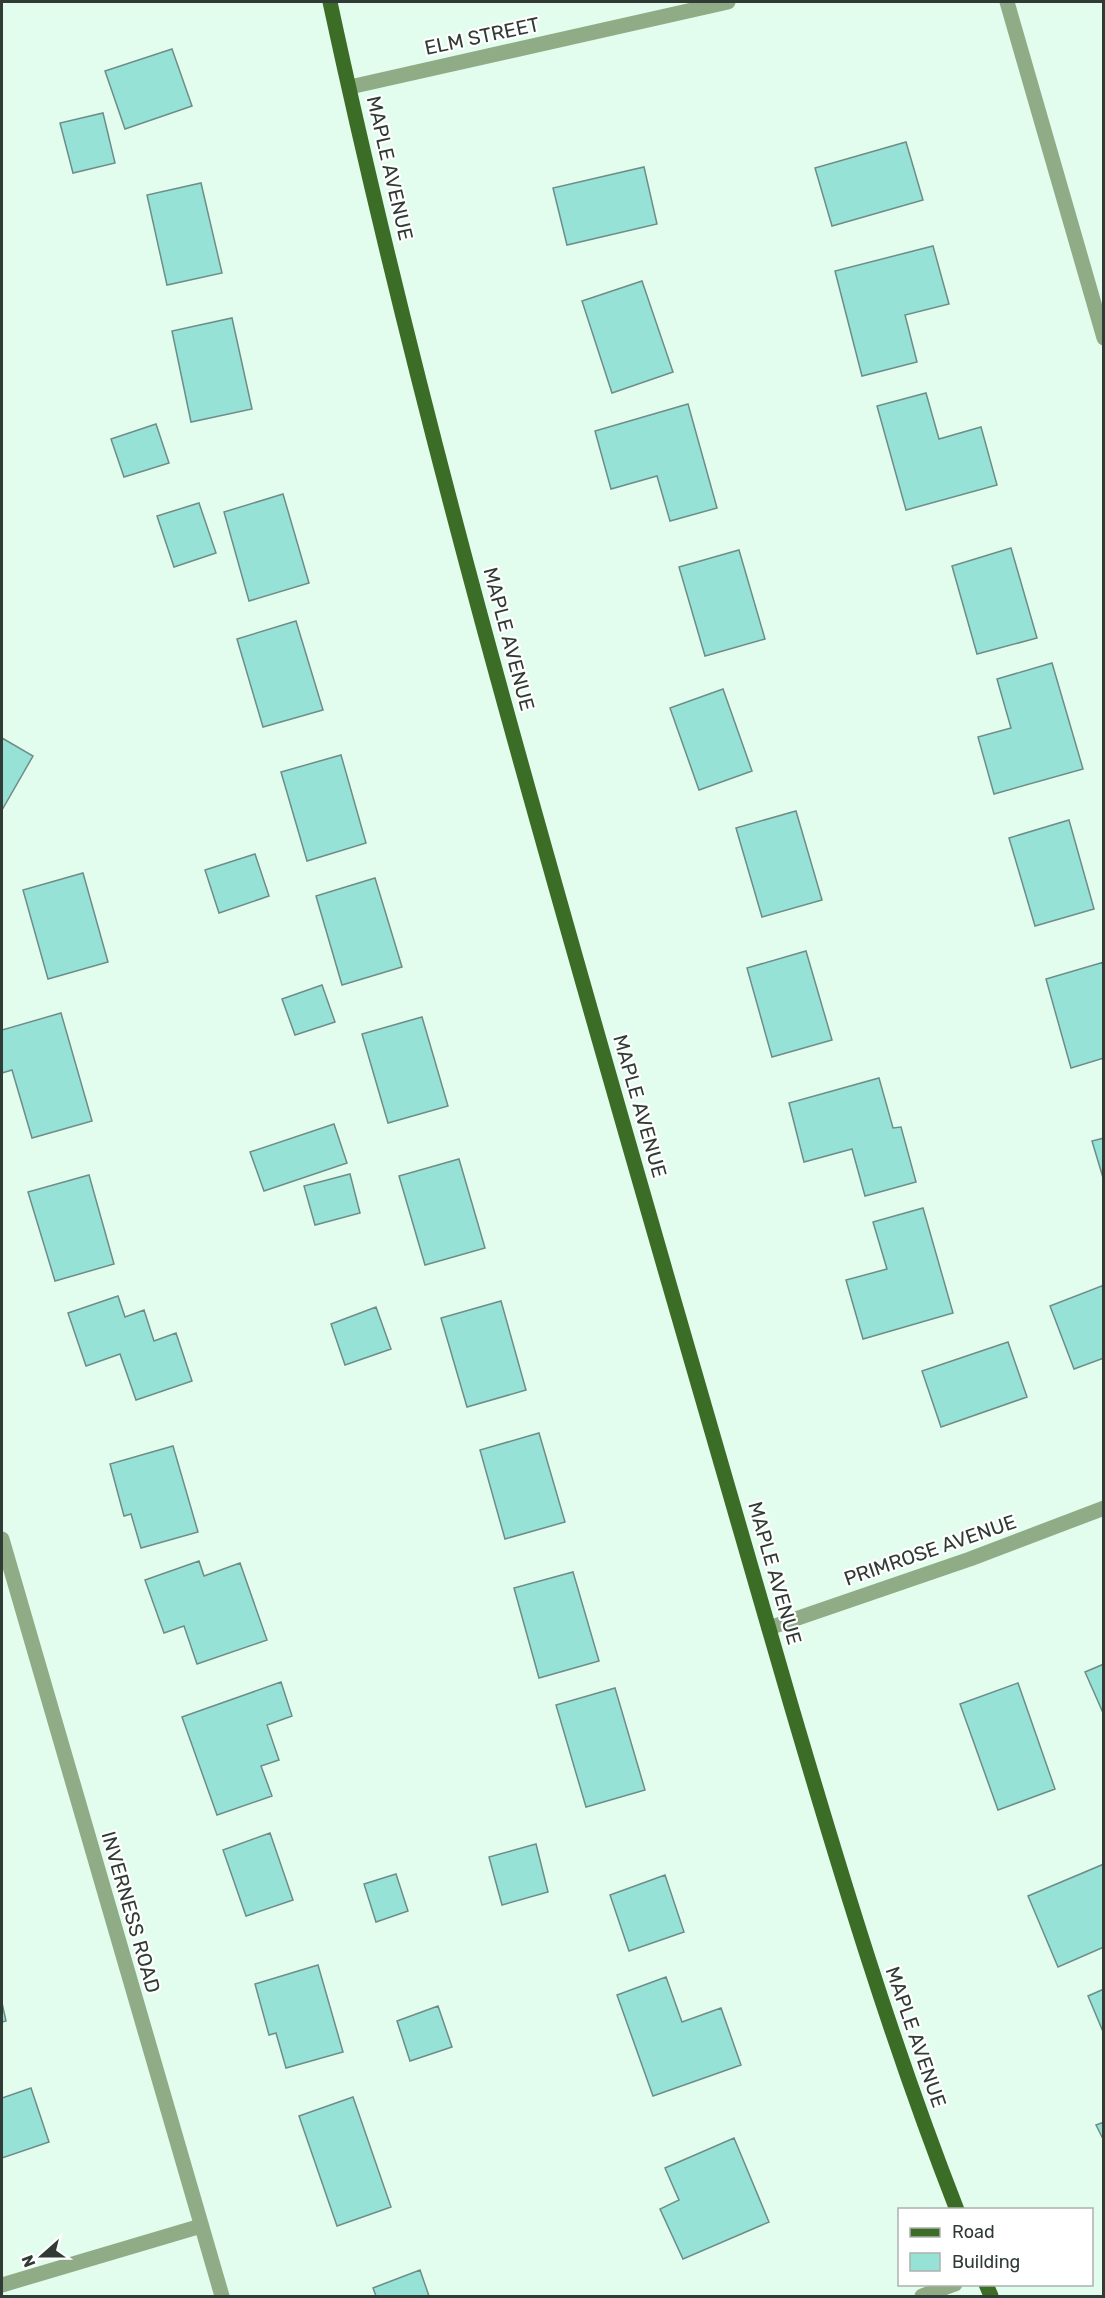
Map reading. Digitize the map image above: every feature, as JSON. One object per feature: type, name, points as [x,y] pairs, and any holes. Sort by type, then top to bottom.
[{"type":"main road","name":"MAPLE AVENUE","points":[[330,2],[392,266],[515,745],[868,1964],[922,2121],[956,2208]]},
{"type":"street","name":"ELM STREET","points":[[350,87],[728,2]]},
{"type":"street","points":[[1007,2],[1104,338]]},
{"type":"street","name":"PRIMROSE AVENUE","points":[[769,1628],[970,1559],[1104,1508]]},
{"type":"street","name":"INVERNESS ROAD","points":[[2,1539],[222,2296]]},
{"type":"street","points":[[2,2285],[201,2226]]},
{"type":"street","points":[[922,2296],[950,2286]]},
{"type":"building","points":[[172,49],[192,106],[125,129],[105,71]]},
{"type":"building","points":[[103,113],[115,163],[73,173],[60,123]]},
{"type":"building","points":[[906,142],[923,200],[832,226],[815,168]]},
{"type":"building","points":[[644,167],[657,224],[567,245],[553,188]]},
{"type":"building","points":[[201,183],[222,273],[167,285],[147,195]]},
{"type":"building","points":[[933,246],[949,304],[905,315],[917,362],[862,376],[835,271]]},
{"type":"building","points":[[642,281],[673,372],[612,393],[582,301]]},
{"type":"building","points":[[232,318],[252,409],[191,422],[172,331]]},
{"type":"building","points":[[926,393],[939,439],[981,427],[997,485],[906,510],[877,406]]},
{"type":"building","points":[[688,404],[717,508],[670,521],[657,476],[611,489],[595,431]]},
{"type":"building","points":[[156,424],[169,463],[124,477],[111,439]]},
{"type":"building","points":[[283,494],[309,583],[249,601],[224,512]]},
{"type":"building","points":[[199,503],[216,553],[174,567],[157,516]]},
{"type":"building","points":[[1011,548],[1037,638],[977,654],[952,566]]},
{"type":"building","points":[[739,550],[765,639],[705,656],[679,567]]},
{"type":"building","points":[[296,621],[323,710],[263,727],[237,639]]},
{"type":"building","points":[[1052,663],[1083,769],[994,794],[978,737],[1011,728],[997,679]]},
{"type":"building","points":[[723,689],[752,771],[699,790],[670,708]]},
{"type":"building","points":[[2,738],[33,756],[2,810]]},
{"type":"building","points":[[341,755],[366,843],[307,861],[281,772]]},
{"type":"building","points":[[796,811],[822,900],[762,917],[736,828]]},
{"type":"building","points":[[1069,820],[1094,909],[1035,926],[1009,838]]},
{"type":"building","points":[[255,854],[269,896],[219,913],[205,870]]},
{"type":"building","points":[[83,873],[108,962],[48,979],[23,890]]},
{"type":"building","points":[[375,878],[402,967],[342,985],[316,896]]},
{"type":"building","points":[[806,951],[832,1040],[772,1057],[747,968]]},
{"type":"building","points":[[1104,962],[1104,1058],[1071,1068],[1046,979]]},
{"type":"building","points":[[322,985],[335,1022],[295,1035],[282,999]]},
{"type":"building","points":[[61,1013],[92,1121],[32,1138],[12,1070],[2,1073],[2,1030]]},
{"type":"building","points":[[422,1017],[448,1106],[388,1123],[362,1034]]},
{"type":"building","points":[[879,1078],[893,1128],[901,1127],[916,1182],[865,1196],[852,1149],[804,1162],[789,1103]]},
{"type":"building","points":[[334,1124],[347,1163],[264,1191],[250,1152]]},
{"type":"building","points":[[1104,1138],[1104,1181],[1092,1141]]},
{"type":"building","points":[[459,1159],[485,1248],[425,1265],[399,1176]]},
{"type":"building","points":[[350,1174],[360,1213],[315,1225],[304,1186]]},
{"type":"building","points":[[89,1175],[114,1264],[55,1281],[28,1192]]},
{"type":"building","points":[[923,1208],[953,1313],[863,1339],[846,1280],[887,1269],[873,1222]]},
{"type":"building","points":[[1104,1285],[1104,1358],[1074,1369],[1050,1306]]},
{"type":"building","points":[[118,1296],[125,1317],[144,1310],[154,1341],[176,1333],[192,1381],[136,1400],[120,1354],[86,1366],[68,1313]]},
{"type":"building","points":[[501,1301],[526,1390],[467,1407],[441,1318]]},
{"type":"building","points":[[376,1307],[391,1349],[345,1365],[331,1324]]},
{"type":"building","points":[[1008,1342],[1027,1397],[941,1427],[922,1371]]},
{"type":"building","points":[[539,1433],[565,1522],[505,1539],[480,1450]]},
{"type":"building","points":[[173,1446],[198,1532],[141,1548],[131,1514],[124,1516],[110,1464]]},
{"type":"building","points":[[199,1561],[204,1576],[240,1563],[267,1640],[197,1664],[184,1626],[164,1633],[145,1580]]},
{"type":"building","points":[[573,1572],[599,1661],[539,1678],[514,1588]]},
{"type":"building","points":[[1104,1664],[1104,1715],[1085,1672]]},
{"type":"building","points":[[281,1682],[292,1716],[267,1725],[279,1760],[261,1766],[272,1796],[217,1815],[182,1717]]},
{"type":"building","points":[[1018,1683],[1055,1789],[998,1810],[960,1704]]},
{"type":"building","points":[[615,1688],[645,1790],[586,1807],[556,1705]]},
{"type":"building","points":[[270,1833],[293,1900],[246,1916],[223,1850]]},
{"type":"building","points":[[536,1844],[548,1892],[502,1905],[489,1857]]},
{"type":"building","points":[[1104,1864],[1104,1947],[1058,1967],[1028,1896]]},
{"type":"building","points":[[396,1874],[408,1911],[376,1922],[364,1884]]},
{"type":"building","points":[[665,1875],[684,1932],[629,1951],[610,1895]]},
{"type":"building","points":[[318,1965],[343,2052],[286,2068],[276,2033],[269,2035],[255,1984]]},
{"type":"building","points":[[666,1977],[682,2022],[721,2008],[741,2065],[653,2096],[617,1995]]},
{"type":"building","points":[[1104,1989],[1104,2034],[1088,1996]]},
{"type":"building","points":[[2,2003],[6,2021],[2,2022]]},
{"type":"building","points":[[438,2006],[452,2047],[410,2061],[397,2021]]},
{"type":"building","points":[[31,2088],[49,2142],[2,2158],[2,2098]]},
{"type":"building","points":[[353,2097],[391,2207],[337,2226],[299,2116]]},
{"type":"building","points":[[1104,2122],[1104,2141],[1096,2125]]},
{"type":"building","points":[[734,2138],[769,2222],[683,2259],[660,2209],[679,2200],[665,2168]]},
{"type":"building","points":[[420,2270],[429,2296],[376,2296],[373,2288]]}]
